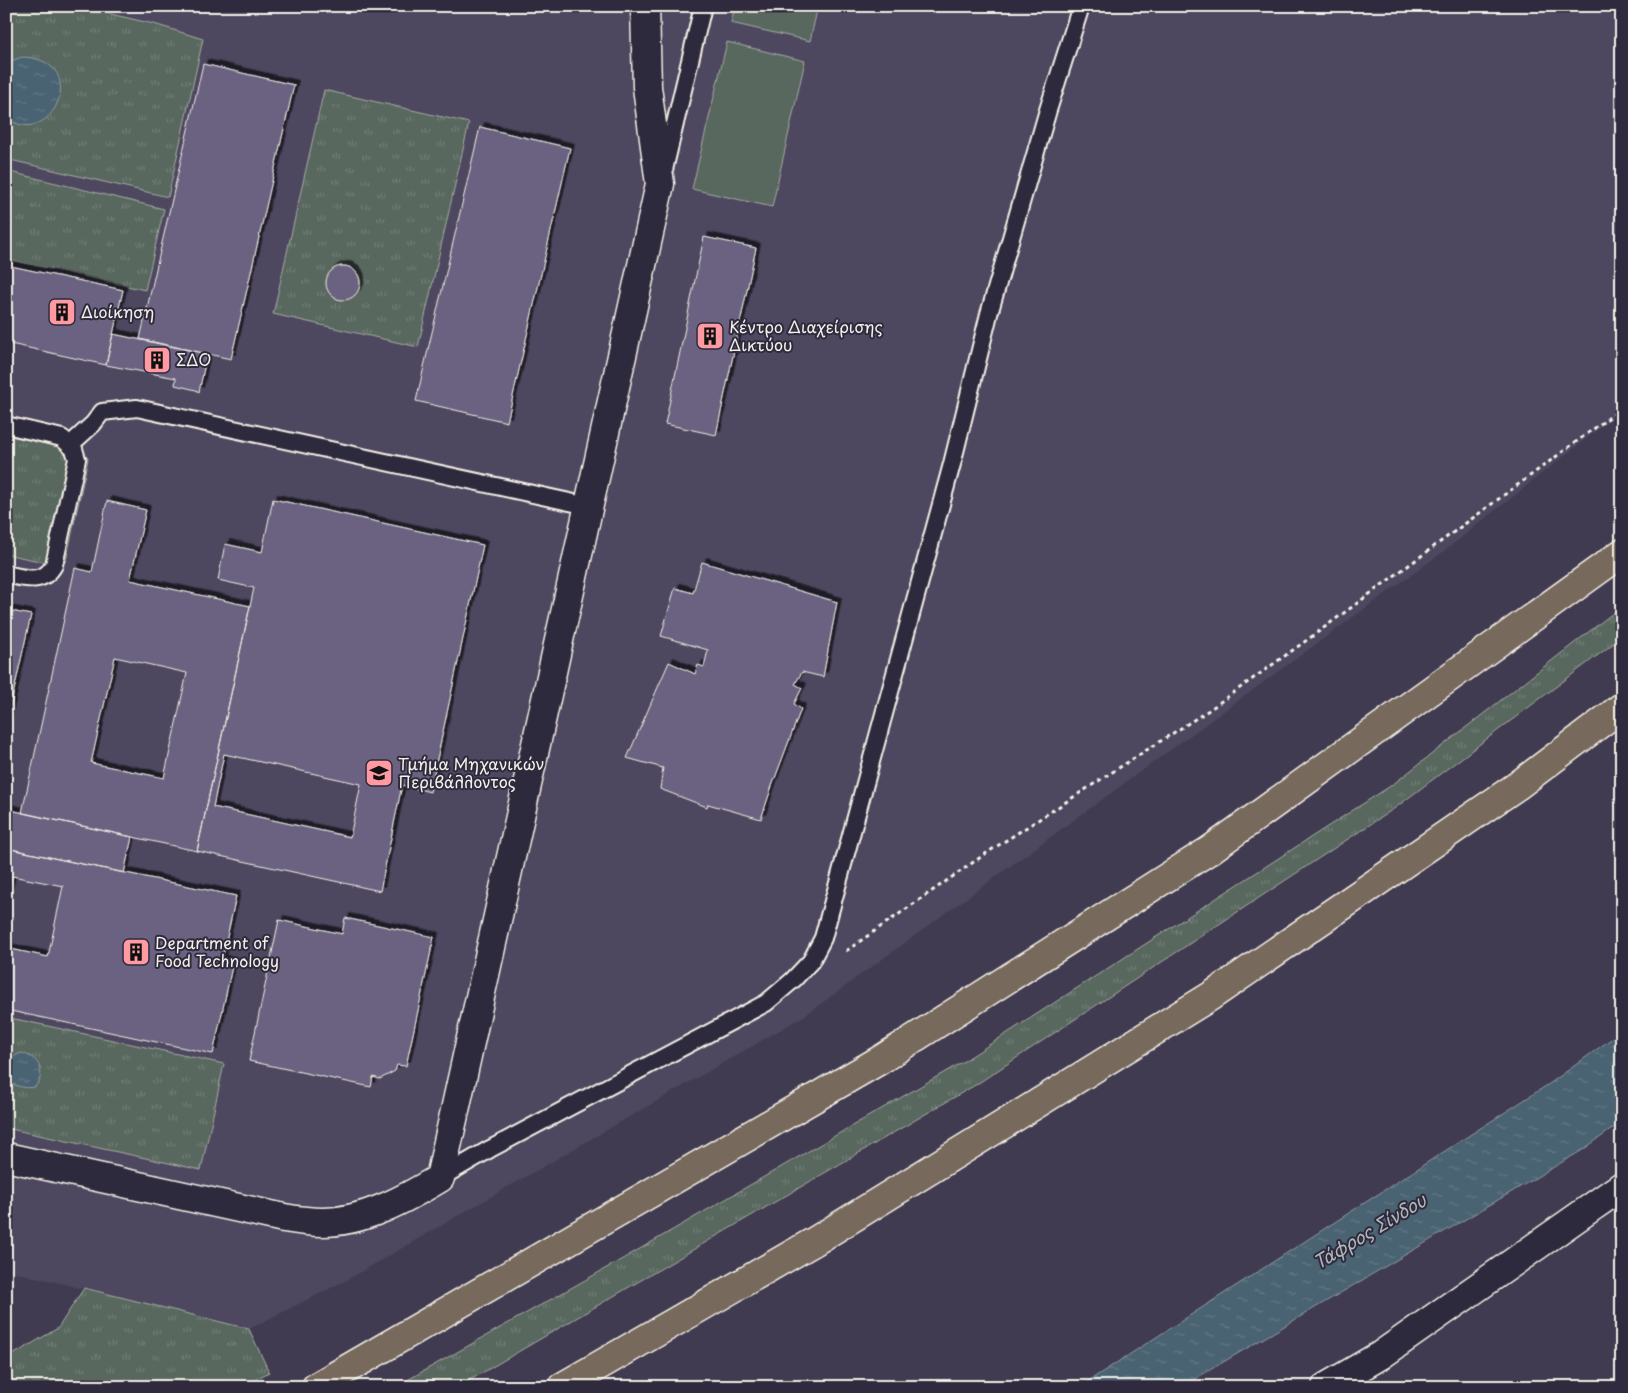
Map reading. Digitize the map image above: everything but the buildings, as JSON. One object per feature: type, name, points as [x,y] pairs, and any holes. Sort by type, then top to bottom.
[{"type":"highway","points":[[316,1387],[880,1060],[1210,850],[1622,553]]},
{"type":"highway","points":[[562,1387],[815,1241],[1211,996],[1517,786],[1622,707]]},
{"type":"street","points":[[6,1158],[284,1218],[322,1222],[351,1219],[377,1210],[413,1194],[440,1178],[660,184],[647,87],[645,6]]},
{"type":"street","points":[[1326,1387],[1381,1355],[1622,1186]]},
{"type":"lane","points":[[660,184],[703,6]]},
{"type":"lane","points":[[440,1178],[490,1149],[766,1003],[793,980],[810,961],[823,938],[952,464],[989,314],[1048,110],[1081,6]]},
{"type":"lane","points":[[71,444],[94,424],[102,412],[137,408],[588,506]]},
{"type":"lane","points":[[6,425],[62,438],[71,444],[77,459],[54,565],[49,573],[37,579],[6,574]]},
{"type":"path","points":[[845,952],[988,852],[1209,710],[1622,408]]},
{"type":"shaded area","points":[[6,6],[1622,6],[1622,410],[1443,552],[804,1016],[347,1280],[249,1329],[6,1270]]},
{"type":"green space","points":[[6,6],[75,6],[154,24],[203,39],[168,197],[6,159]]},
{"type":"green space","points":[[735,6],[818,6],[810,41],[731,23]]},
{"type":"green space","points":[[727,42],[805,61],[772,207],[692,189]]},
{"type":"green space","points":[[324,90],[469,123],[418,347],[273,314]]},
{"type":"green space","points":[[6,171],[164,209],[145,290],[6,259]]},
{"type":"green space","points":[[6,435],[83,452],[87,456],[88,459],[66,561],[58,565],[6,554]]},
{"type":"green space","points":[[1622,606],[1622,637],[1395,808],[977,1084],[458,1387],[395,1387],[619,1261],[964,1061],[1392,785]]},
{"type":"green space","points":[[6,1017],[224,1064],[201,1170],[6,1128]]},
{"type":"green space","points":[[84,1288],[249,1329],[269,1372],[242,1387],[6,1387],[6,1359],[58,1328]]},
{"type":"water","points":[[22,57],[44,62],[56,72],[60,87],[58,102],[50,115],[38,124],[23,125],[6,117],[6,65]]},
{"type":"water","name":"Τάφρος Σίνδου","points":[[1622,1031],[1622,1122],[1581,1151],[1181,1387],[1079,1387],[1552,1082]]},
{"type":"water","points":[[21,1053],[32,1058],[39,1066],[41,1071],[39,1081],[35,1087],[21,1087],[6,1081],[6,1060]]},
{"type":"place","name":"Διοίκηση","points":[[62,312]]},
{"type":"place","name":"Κέντρο Διαχείρισης Δικτύου","points":[[710,336]]},
{"type":"place","name":"ΣΔΟ","points":[[157,360]]},
{"type":"place","name":"Τμήμα Μηχανικών Περιβάλλοντος","points":[[379,773]]},
{"type":"place","name":"Department of Food Technology","points":[[136,952]]}]
